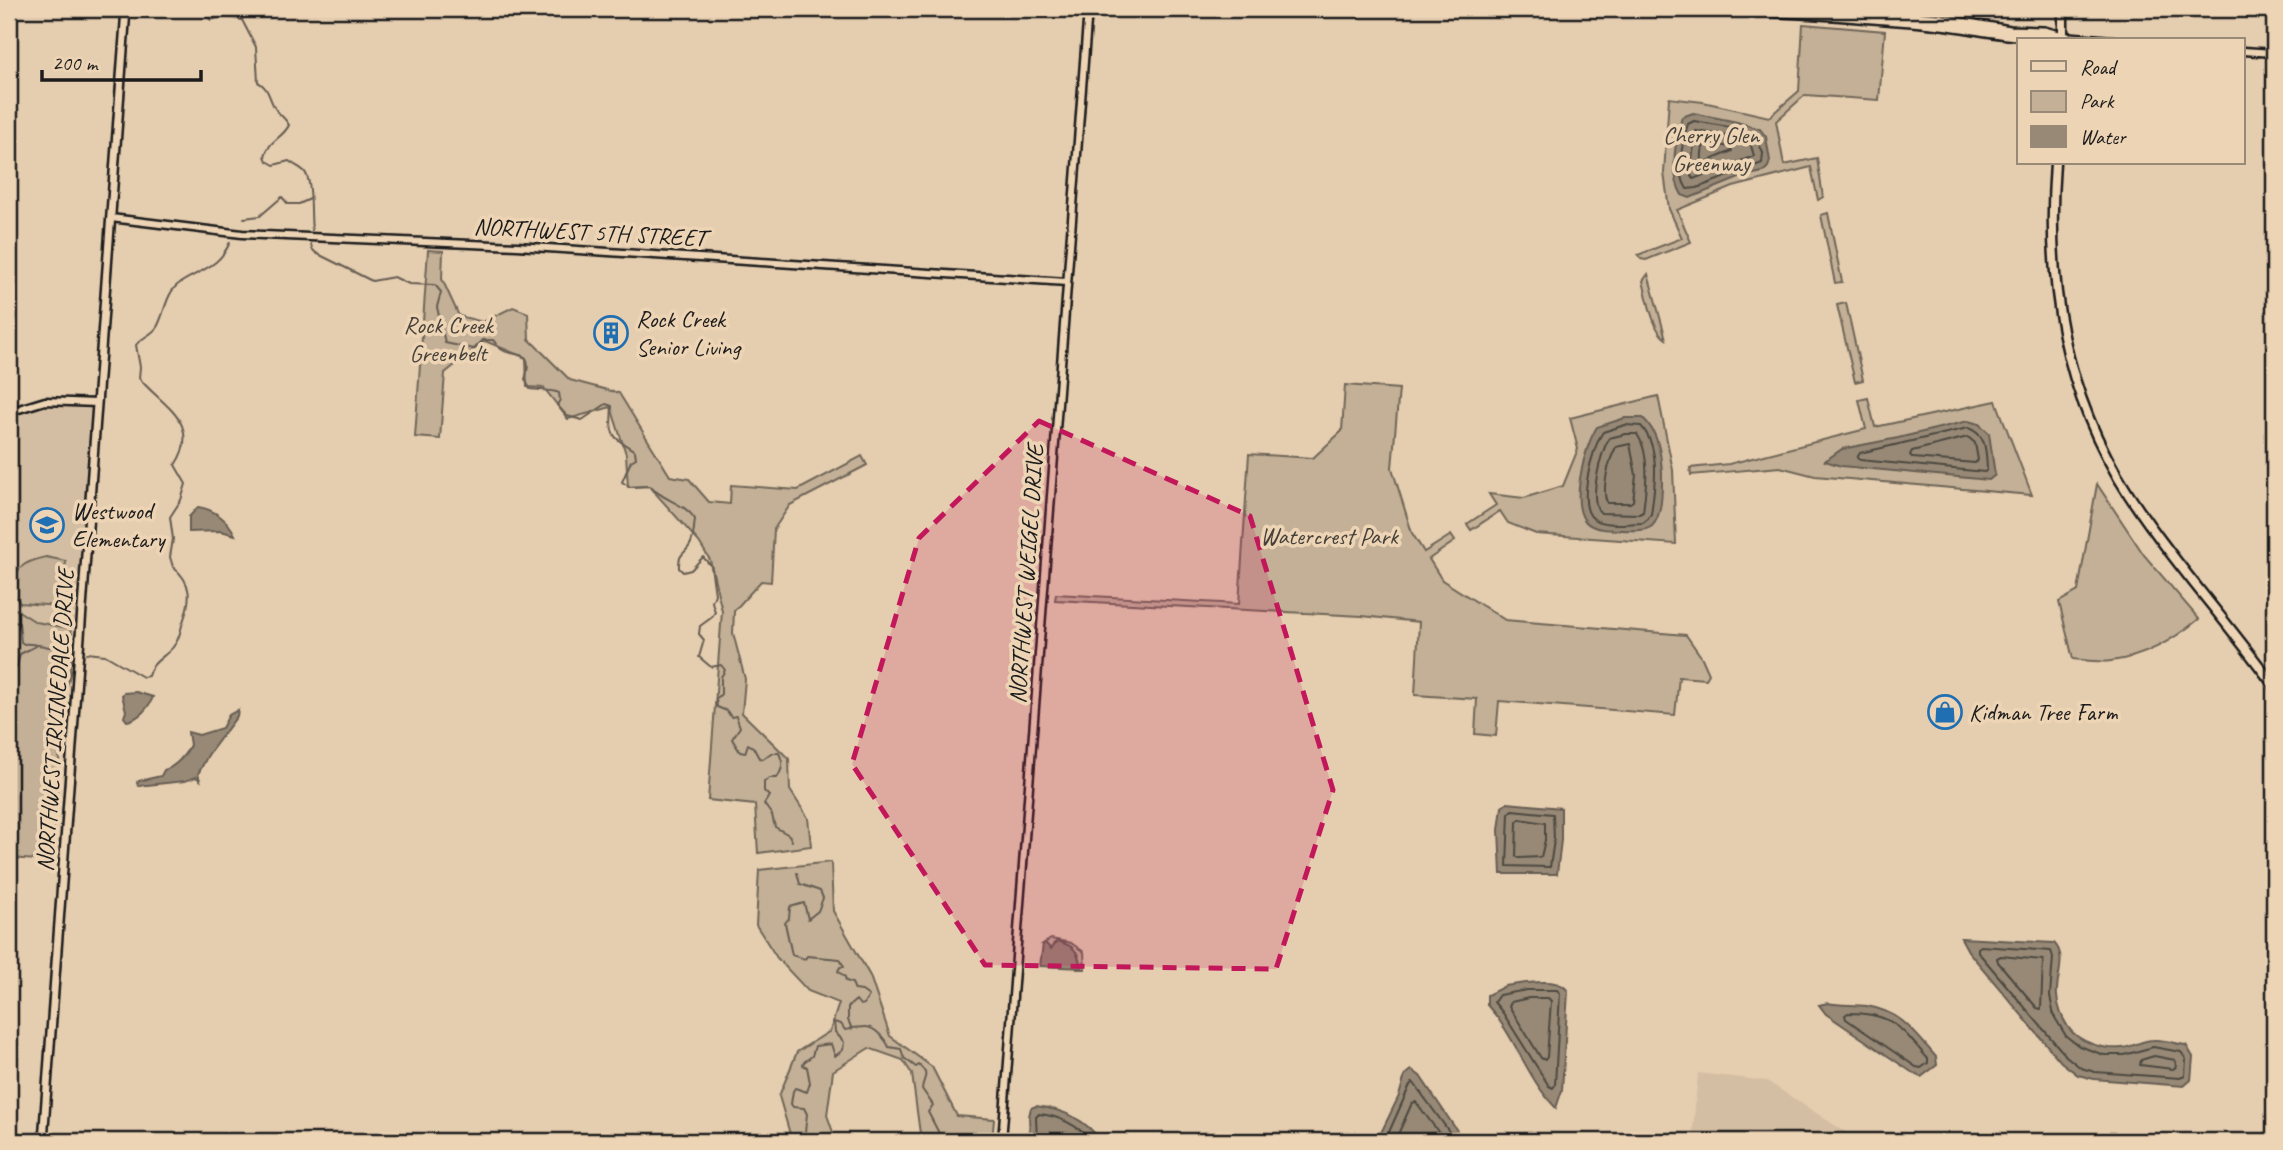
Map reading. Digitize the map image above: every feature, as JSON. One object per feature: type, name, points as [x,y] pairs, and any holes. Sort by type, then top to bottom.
[{"type":"main road","name":"NORTHWEST IRVINEDALE DRIVE","points":[[43,1141],[126,9]]},
{"type":"main road","points":[[1721,9],[1942,26],[2010,36],[2063,38]]},
{"type":"main road","points":[[1823,9],[1940,18],[2010,30],[2044,31],[2063,38]]},
{"type":"main road","points":[[2063,9],[2063,38]]},
{"type":"main road","points":[[2055,164],[2052,221],[2057,303],[2068,358],[2094,430],[2129,495],[2209,604],[2274,686]]},
{"type":"street","name":"NORTHWEST WEIGEL DRIVE","points":[[1002,1141],[1088,9]]},
{"type":"street","points":[[2244,51],[2274,53]]},
{"type":"street","name":"NORTHWEST 5TH STREET","points":[[111,218],[242,234],[517,246],[1067,282]]},
{"type":"street","points":[[9,412],[45,401],[97,403]]},
{"type":"highlighted area","points":[[1039,421],[1250,516],[1333,790],[1276,969],[985,965],[852,764],[919,538]]},
{"type":"shaded area","name":"Westwood Elementary","points":[[40,405],[89,406],[93,412],[77,628],[9,624],[9,415]]},
{"type":"shaded area","points":[[1698,1073],[1767,1081],[1859,1141],[1692,1141]]},
{"type":"green space","name":"Cherry Glen Greenway","points":[[1803,24],[1885,31],[1879,100],[1805,95],[1776,121],[1784,165],[1817,158],[1823,197],[1818,200],[1811,167],[1733,187],[1677,210],[1691,242],[1646,260],[1641,259],[1638,255],[1682,238],[1669,209],[1664,173],[1669,98],[1703,102],[1769,117],[1799,91]]},
{"type":"green space","name":"Cherry Glen Greenway","points":[[1828,213],[1842,282],[1835,283],[1821,215]]},
{"type":"green space","name":"Rock Creek Greenbelt","points":[[428,250],[443,251],[442,279],[459,316],[483,322],[513,307],[528,313],[529,339],[570,380],[619,393],[670,476],[689,479],[709,502],[730,504],[731,485],[798,490],[862,456],[867,465],[790,505],[774,529],[771,582],[761,581],[734,611],[733,633],[745,679],[742,713],[789,759],[790,790],[808,818],[811,846],[758,853],[755,805],[708,800],[722,611],[710,560],[699,542],[649,486],[628,487],[626,454],[611,407],[568,419],[544,388],[527,387],[526,358],[485,341],[445,373],[440,439],[415,437]]},
{"type":"green space","points":[[1648,274],[1666,339],[1657,329],[1649,304],[1643,281]]},
{"type":"green space","points":[[1846,303],[1863,380],[1855,382],[1837,305]]},
{"type":"green space","name":"Watercrest Park","points":[[1345,385],[1399,389],[1392,468],[1412,533],[1424,552],[1451,535],[1455,541],[1429,559],[1442,580],[1505,620],[1686,635],[1709,674],[1706,679],[1679,677],[1675,715],[1499,701],[1496,736],[1475,734],[1477,699],[1415,695],[1419,622],[1362,616],[1055,600],[1056,594],[1239,604],[1249,454],[1313,458],[1342,431]]},
{"type":"green space","points":[[1658,396],[1673,470],[1676,544],[1536,534],[1508,523],[1500,511],[1471,530],[1467,524],[1496,505],[1489,494],[1524,498],[1563,486],[1578,449],[1570,418]]},
{"type":"green space","points":[[1868,398],[1875,427],[1996,401],[2032,495],[1815,476],[1780,467],[1691,475],[1690,468],[1729,464],[1866,429],[1859,400]]},
{"type":"green space","points":[[2097,484],[2144,555],[2199,619],[2179,634],[2147,651],[2106,662],[2073,659],[2059,602],[2078,591]]},
{"type":"green space","points":[[46,557],[66,561],[62,601],[58,606],[20,603],[12,592],[18,571],[31,561]]},
{"type":"green space","points":[[9,605],[36,622],[69,628],[72,633],[70,675],[66,692],[64,690],[52,861],[9,858]]},
{"type":"green space","points":[[831,862],[833,911],[870,976],[890,1036],[932,1067],[957,1116],[994,1119],[992,1141],[921,1141],[912,1074],[903,1060],[869,1048],[833,1071],[827,1115],[836,1141],[792,1141],[779,1096],[797,1052],[830,1031],[839,1003],[808,991],[777,958],[756,925],[759,870]]},
{"type":"green space","points":[[1051,939],[1071,943],[1084,952],[1085,969],[1076,969],[1082,967],[1079,955],[1070,946],[1054,943],[1051,949],[1043,944]]},
{"type":"water","points":[[1693,113],[1760,129],[1766,137],[1770,161],[1768,167],[1763,172],[1744,176],[1690,198],[1682,195],[1674,167],[1675,146],[1682,117]]},
{"type":"water","points":[[1625,418],[1643,418],[1655,436],[1660,450],[1662,473],[1660,509],[1656,521],[1645,529],[1597,528],[1585,521],[1581,512],[1579,488],[1584,460],[1597,427]]},
{"type":"water","points":[[1968,421],[1979,424],[1989,433],[1995,475],[1989,480],[1841,466],[1825,461],[1842,449]]},
{"type":"water","points":[[198,507],[220,516],[235,535],[221,531],[189,532],[189,517]]},
{"type":"water","points":[[136,692],[153,697],[143,712],[127,721],[124,717],[126,711],[122,695]]},
{"type":"water","points":[[238,710],[237,716],[208,755],[198,774],[200,780],[196,777],[185,781],[138,786],[137,782],[161,776],[164,770],[179,761],[190,745],[188,732],[199,735],[222,728],[229,715]]},
{"type":"water","points":[[1507,803],[1561,808],[1557,874],[1501,874],[1499,830],[1502,807]]},
{"type":"water","points":[[1961,938],[2054,943],[2061,961],[2058,1004],[2072,1032],[2085,1041],[2107,1048],[2126,1047],[2153,1040],[2186,1045],[2193,1057],[2191,1080],[2184,1086],[2094,1079],[2078,1075],[2061,1062],[1968,951]]},
{"type":"water","points":[[1057,941],[1073,948],[1082,968],[1040,966],[1043,944],[1051,949]]},
{"type":"water","points":[[1554,983],[1568,991],[1562,1090],[1556,1108],[1537,1084],[1506,1030],[1487,1005],[1487,995],[1505,986]]},
{"type":"water","points":[[1828,1003],[1867,1006],[1898,1018],[1914,1031],[1936,1057],[1937,1065],[1921,1077],[1913,1073],[1826,1014],[1819,1005]]},
{"type":"water","points":[[1412,1070],[1420,1076],[1464,1141],[1377,1141],[1399,1096],[1405,1075]]},
{"type":"water","points":[[1036,1106],[1055,1110],[1081,1121],[1101,1141],[1030,1141],[1029,1116],[1031,1108]]},
{"type":"waterway","points":[[198,9],[211,20],[224,16],[242,20]]},
{"type":"waterway","points":[[247,9],[242,20],[256,47],[258,82],[265,88],[274,107],[289,125],[269,147],[265,156],[267,161],[274,165],[289,161],[304,171],[310,190],[312,230]]},
{"type":"waterway","points":[[244,218],[260,216],[282,197],[288,204],[299,204],[310,199]]},
{"type":"waterway","points":[[87,653],[105,655],[143,677],[148,676],[155,663],[173,647],[178,638],[189,599],[187,585],[173,567],[170,557],[173,539],[170,517],[181,500],[186,484],[175,465],[185,437],[176,416],[139,378],[136,345],[157,327],[175,287],[215,263],[230,242]]},
{"type":"waterway","points":[[311,244],[316,253],[372,281],[394,277],[409,284],[435,285],[441,292],[437,307],[445,343],[474,349],[483,340],[493,340],[506,352],[522,355],[528,362],[525,379],[530,389],[559,393],[560,400],[557,405],[567,416],[582,420],[606,404],[612,406],[613,434],[635,451],[636,458],[631,461],[622,482],[630,487],[650,486],[685,509],[695,519],[692,540],[681,556],[679,568],[683,572],[691,570],[703,557],[711,566],[715,594],[712,602],[715,612],[700,626],[699,634],[704,640],[699,657],[711,667],[721,665],[725,670],[721,677],[721,694],[716,699],[717,707],[727,711],[731,717],[736,716],[740,727],[732,739],[740,752],[745,753],[748,744],[759,758],[779,753],[782,769],[777,778],[769,778],[764,782],[764,791],[769,796],[764,804],[772,815],[775,827],[789,835],[792,841]]},
{"type":"waterway","points":[[9,621],[19,623],[21,642],[24,644],[72,651]]},
{"type":"waterway","points":[[9,667],[11,669],[17,666],[20,654],[36,646]]},
{"type":"waterway","points":[[797,873],[800,884],[820,891],[823,898],[818,911],[808,919],[804,903],[790,907],[789,918],[785,923],[792,955],[805,959],[807,956],[840,959],[844,967],[840,967],[838,971],[846,981],[852,983],[855,990],[869,996],[864,1004],[860,1005],[856,1000],[848,1007],[848,1020],[852,1029],[845,1030],[841,1024],[834,1022],[835,1032],[844,1042],[843,1050],[835,1056],[831,1044],[815,1046],[812,1056],[803,1065],[807,1067],[810,1083],[807,1092],[795,1088],[793,1091],[791,1104],[793,1107],[804,1108],[807,1114],[805,1132],[817,1141]]},
{"type":"waterway","points":[[853,1028],[873,1029],[889,1047],[901,1049],[904,1058],[923,1069],[925,1074],[922,1089],[933,1105],[928,1112],[943,1141]]},
{"type":"place","name":"Rock Creek Senior Living","points":[[611,333]]},
{"type":"place","name":"Westwood Elementary","points":[[47,525]]},
{"type":"place","name":"Kidman Tree Farm","points":[[1945,712]]}]
